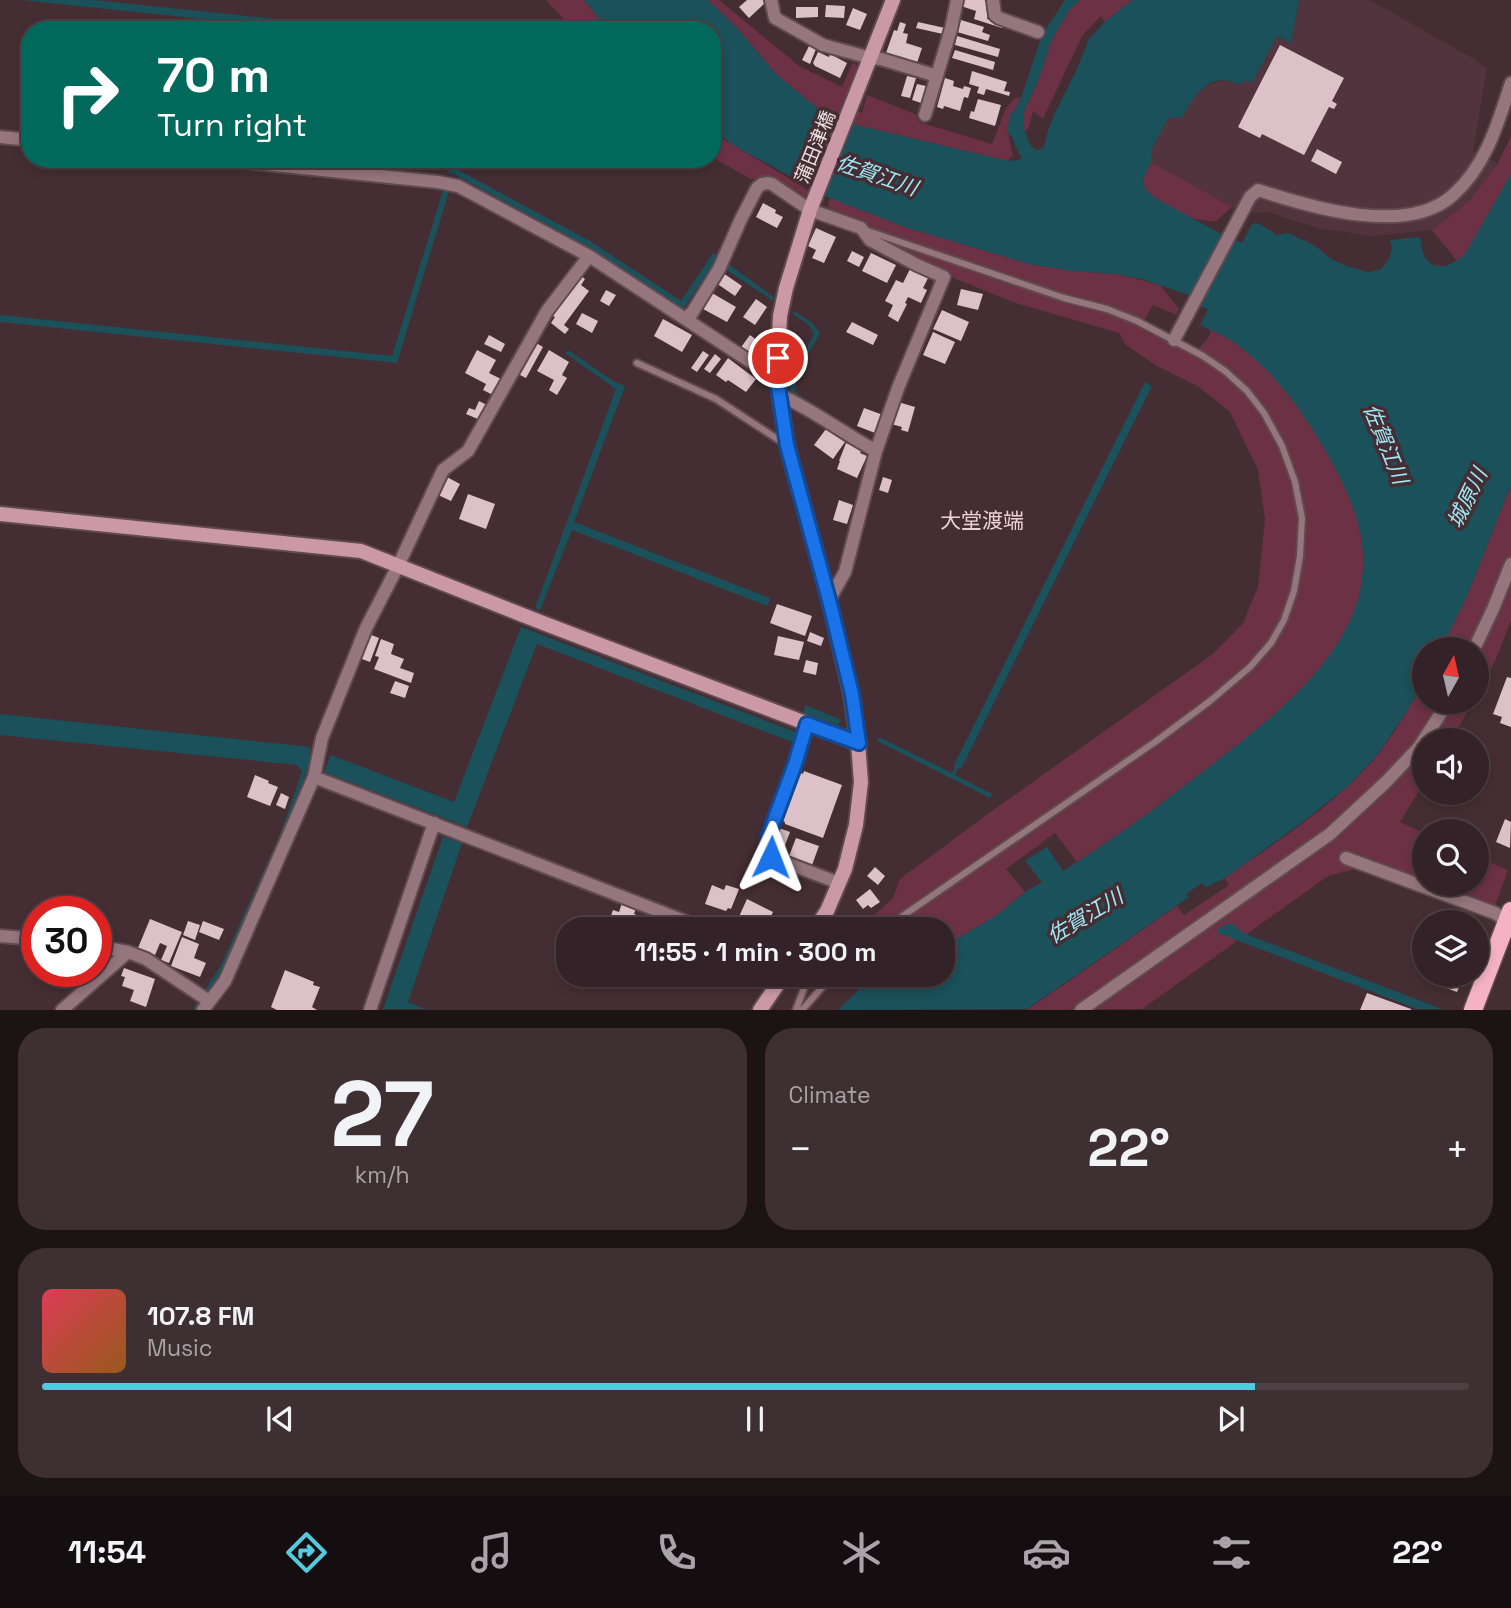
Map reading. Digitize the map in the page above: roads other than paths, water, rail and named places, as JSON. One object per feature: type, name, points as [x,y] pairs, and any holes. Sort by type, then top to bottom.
[{"type":"main road","name":"蒲田津橋","points":[[823,917],[845,869],[856,825],[861,782],[859,743],[852,694],[787,445],[777,379],[780,316],[810,210],[893,0]]},
{"type":"main road","points":[[0,514],[361,551],[859,743]]},
{"type":"main road","points":[[1473,1010],[1510,918]]},
{"type":"main road","points":[[760,1010],[776,987]]},
{"type":"street","points":[[771,0],[775,18],[823,46],[881,59],[937,76]]},
{"type":"street","points":[[925,115],[957,0]]},
{"type":"street","points":[[993,0],[995,15],[999,18],[1038,32]]},
{"type":"street","points":[[1174,340],[1250,197],[1258,190],[1320,209],[1353,214],[1410,215],[1434,208],[1453,195],[1486,151],[1511,83]]},
{"type":"street","points":[[0,137],[21,139]]},
{"type":"street","points":[[303,168],[458,186],[589,256],[777,379]]},
{"type":"street","points":[[685,318],[692,313],[722,263],[757,188],[768,183],[810,210],[861,228],[870,240],[944,277],[898,388],[876,451],[845,572],[829,600]]},
{"type":"street","points":[[112,948],[146,959],[204,1002],[225,981],[314,777],[322,738],[366,628],[443,470],[468,452],[547,311],[589,256]]},
{"type":"street","points":[[780,395],[876,451]]},
{"type":"street","points":[[1480,637],[1511,564]]},
{"type":"street","points":[[1081,1010],[1330,834],[1419,747],[1440,714]]},
{"type":"street","points":[[802,722],[795,764],[768,837],[771,857],[839,883]]},
{"type":"street","points":[[314,777],[674,917]]},
{"type":"street","points":[[370,1010],[434,823]]},
{"type":"street","points":[[1346,858],[1510,918]]},
{"type":"street","points":[[0,936],[21,938]]},
{"type":"street","points":[[62,1010],[128,952]]},
{"type":"lane","points":[[861,228],[1064,298],[1107,309],[1137,321],[1203,356],[1247,391],[1264,412],[1282,446],[1295,482],[1302,518],[1294,592],[1284,620],[1271,643],[1250,667],[1156,742],[902,917]]},
{"type":"lane","points":[[637,363],[716,399],[787,445]]},
{"type":"lane","points":[[827,911],[828,917]]},
{"type":"lane","points":[[796,1010],[805,987]]},
{"type":"lane","points":[[802,1010],[822,987]]},
{"type":"water","points":[[21,0],[94,0],[296,21],[222,21]]},
{"type":"water","name":"佐賀江川","points":[[584,0],[708,0],[738,29],[775,73],[824,114],[860,126],[1008,161],[1023,158],[1021,152],[1031,146],[1037,151],[1044,147],[1055,113],[1089,39],[1105,22],[1133,0],[1299,0],[1291,43],[1277,36],[1252,83],[1245,80],[1242,85],[1225,80],[1210,83],[1194,98],[1182,118],[1168,119],[1151,150],[1151,162],[1143,179],[1145,189],[1155,198],[1225,236],[1192,296],[1142,279],[1117,274],[1072,271],[1029,264],[905,227],[830,198],[733,145],[721,135],[721,21],[602,21]]},
{"type":"water","points":[[1065,0],[1080,0],[1070,9],[1052,39],[1038,81],[1021,118],[1023,133],[1013,138],[1007,132],[1009,121],[1021,98],[1042,35]]},
{"type":"water","points":[[450,168],[456,168],[590,241],[681,301],[713,253],[774,297],[773,301],[715,262],[683,309],[586,246],[448,173]]},
{"type":"water","points":[[1511,174],[1511,485],[1467,596],[1447,637],[1412,637],[1412,702],[1378,754],[1348,786],[1304,821],[1225,878],[1207,887],[1202,883],[1186,894],[1189,897],[1027,1009],[838,1010],[862,987],[955,987],[955,940],[997,915],[1042,882],[1025,861],[1047,847],[1063,871],[1110,841],[1281,708],[1328,658],[1345,630],[1358,600],[1363,554],[1358,525],[1343,485],[1311,427],[1276,380],[1233,342],[1200,325],[1208,309],[1201,306],[1232,239],[1242,243],[1252,224],[1258,223],[1277,235],[1288,233],[1314,245],[1331,259],[1346,266],[1368,272],[1380,270],[1388,261],[1392,248],[1390,240],[1420,237],[1427,260],[1436,266],[1457,261],[1465,254]]},
{"type":"water","points":[[443,191],[449,191],[397,363],[0,322],[0,315],[392,356]]},
{"type":"water","points":[[794,311],[812,323],[820,333],[797,374],[795,392],[825,412],[823,414],[790,390],[790,376],[814,335],[809,325],[794,315]]},
{"type":"water","points":[[568,350],[613,381],[625,386],[574,522],[770,598],[767,606],[572,530],[540,610],[535,608],[616,389],[565,353]]},
{"type":"water","points":[[1145,382],[1152,386],[961,769],[958,768],[955,775],[992,794],[990,798],[877,741],[879,737],[952,773]]},
{"type":"water","points":[[521,627],[795,732],[806,705],[841,720],[838,725],[808,714],[797,744],[537,644],[467,827],[324,772],[331,755],[454,802]]},
{"type":"water","points":[[0,714],[310,747],[310,763],[282,837],[225,966],[198,1009],[193,1009],[221,965],[279,837],[302,772],[297,765],[0,735]]},
{"type":"water","points":[[443,837],[462,843],[408,1002],[425,1009],[383,1009]]},
{"type":"water","points":[[1233,924],[1243,933],[1442,1009],[1417,1009],[1218,933],[1218,929]]},
{"type":"waterway","points":[[1017,117],[1019,135],[1033,166]]},
{"type":"district","name":"大堂渡端","points":[[982,520]]},
{"type":"water label","name":"城原川","points":[[1467,498]]}]
